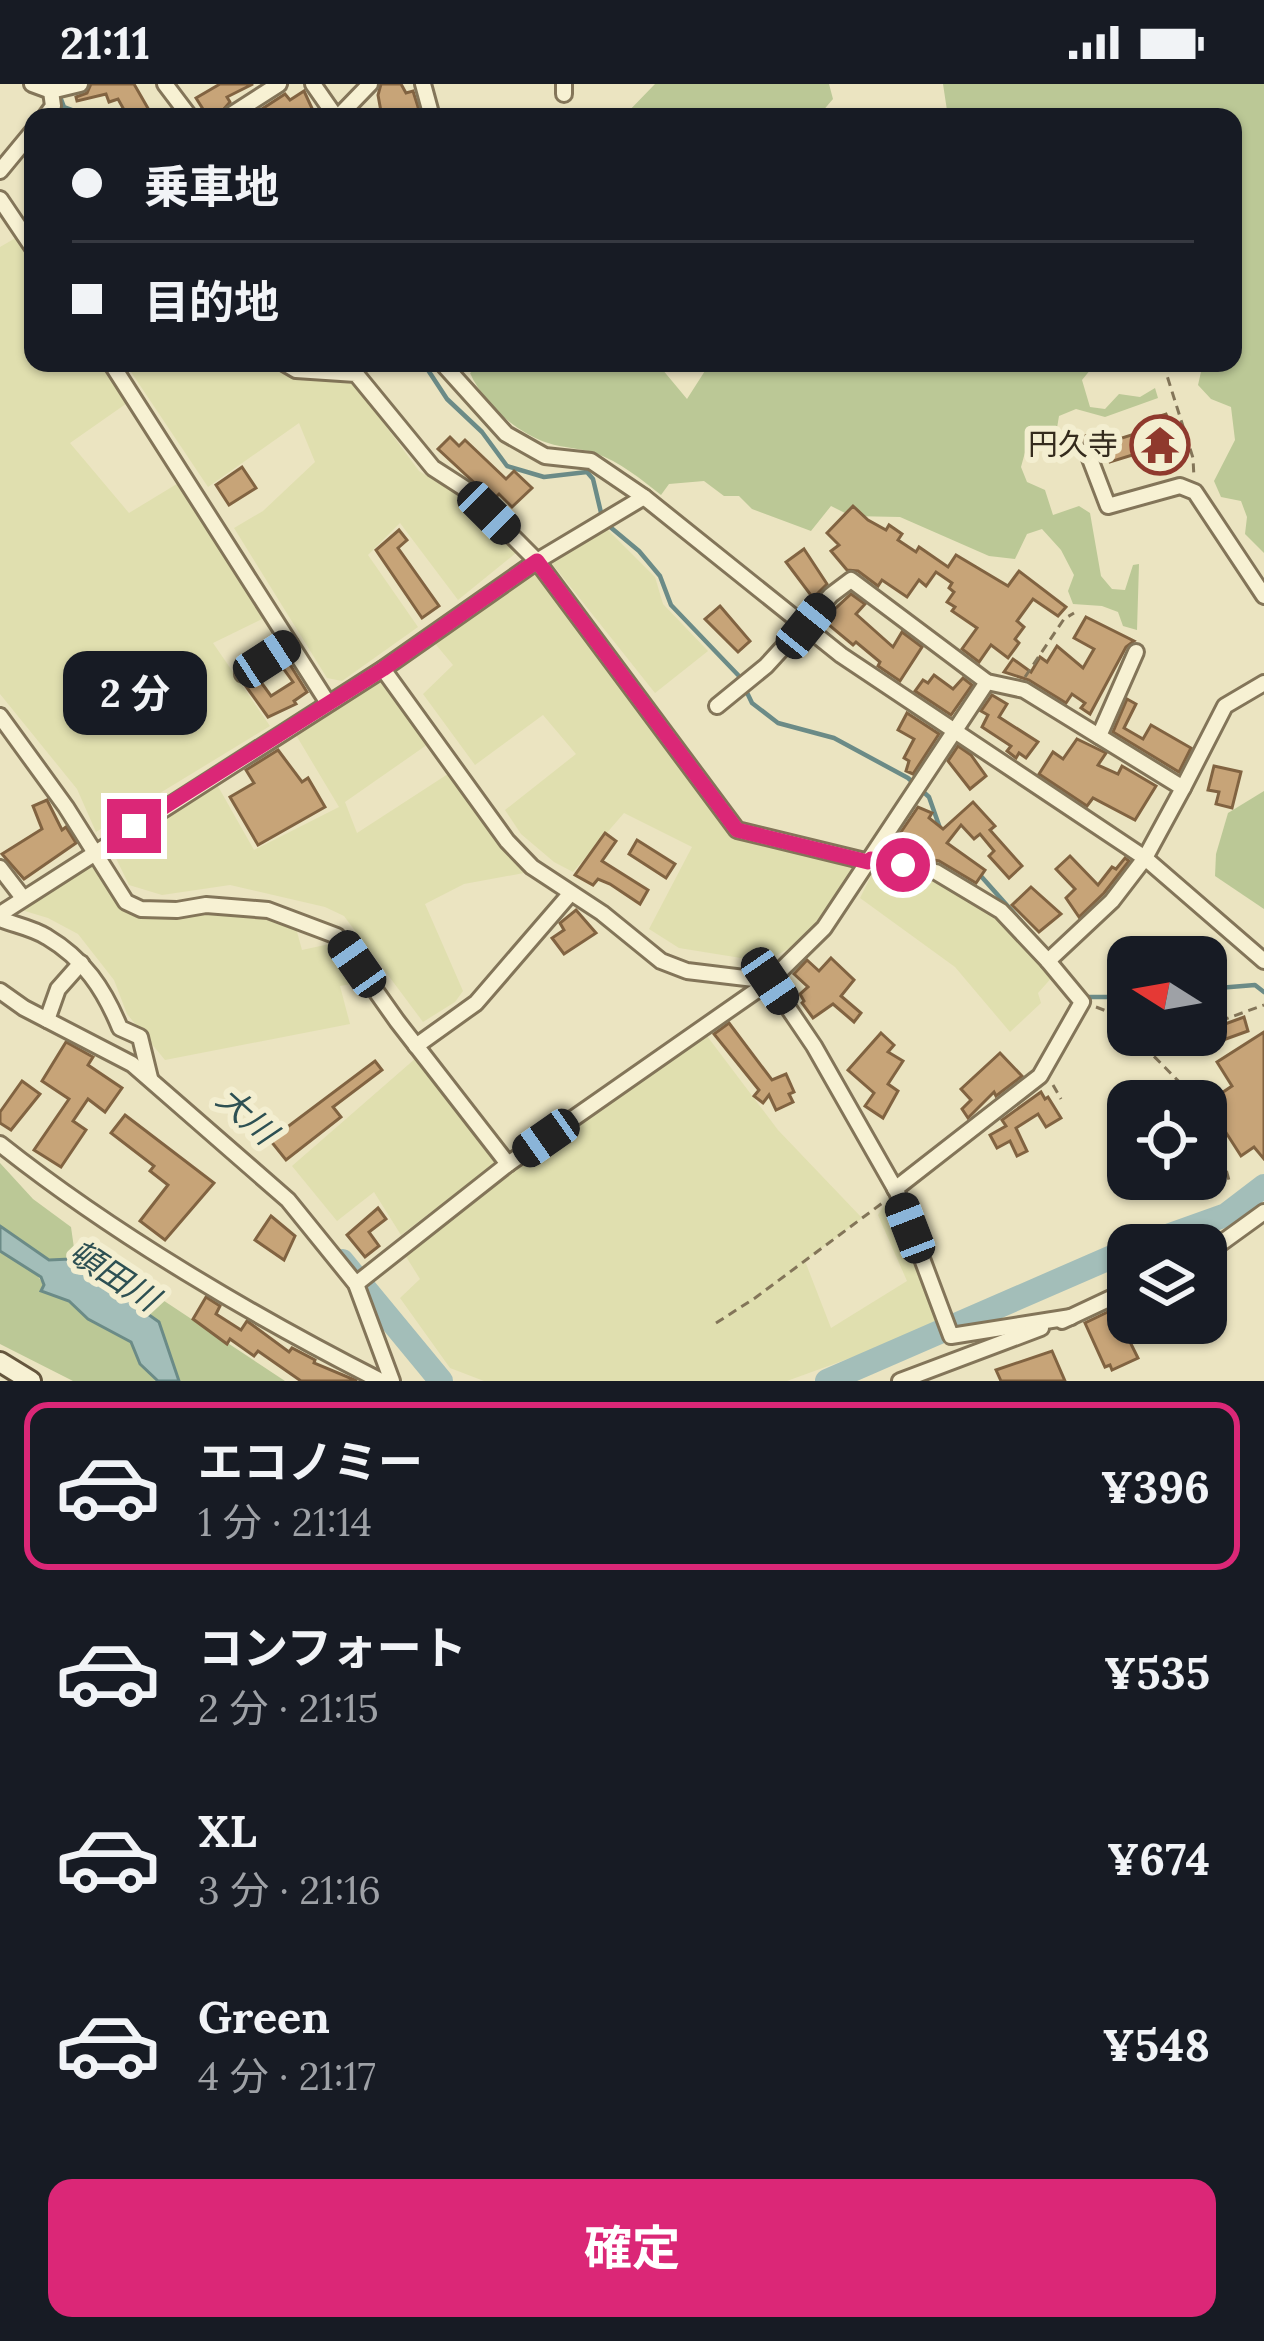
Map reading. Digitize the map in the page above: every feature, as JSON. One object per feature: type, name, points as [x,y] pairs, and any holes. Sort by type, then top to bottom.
[{"type":"street","points":[[32,84],[51,91],[80,84]]},
{"type":"street","points":[[165,84],[183,108]]},
{"type":"street","points":[[242,108],[279,84]]},
{"type":"street","points":[[346,108],[370,84]]},
{"type":"street","points":[[51,91],[51,108]]},
{"type":"street","points":[[0,171],[24,142]]},
{"type":"street","points":[[0,199],[24,235]]},
{"type":"street","points":[[117,372],[328,704]]},
{"type":"street","points":[[326,372],[356,374],[433,468],[464,488],[537,561],[737,830],[936,872],[1001,911],[1082,1002],[1044,1071],[896,1190]]},
{"type":"street","points":[[450,372],[506,434],[545,456],[591,461],[644,497],[806,626],[1145,858],[1264,961]]},
{"type":"street","points":[[1087,451],[1108,506],[1180,486],[1195,492],[1264,596]]},
{"type":"street","points":[[150,1078],[140,1037],[120,1028],[103,988],[81,963],[44,934],[0,916],[95,850],[383,669],[537,561],[644,497]]},
{"type":"street","points":[[717,706],[851,580],[987,682],[1018,689],[1183,788]]},
{"type":"street","points":[[243,674],[290,644]]},
{"type":"street","points":[[1099,736],[1136,652]]},
{"type":"street","points":[[383,669],[506,841],[532,867],[661,961],[687,971],[770,981],[814,1046],[896,1190],[951,1336],[1071,1317]]},
{"type":"street","points":[[356,1284],[508,1164],[770,981],[824,928],[987,682]]},
{"type":"street","points":[[1048,961],[1112,902],[1145,858],[1225,706],[1264,683]]},
{"type":"street","points":[[0,716],[126,902],[140,909],[206,905],[268,910],[337,936],[508,1164]]},
{"type":"street","points":[[0,868],[23,898]]},
{"type":"street","points":[[416,1046],[476,1003],[570,893]]},
{"type":"street","points":[[47,1020],[58,989],[81,963]]},
{"type":"street","points":[[0,991],[150,1078],[288,1200],[356,1284],[392,1381]]},
{"type":"street","points":[[0,1144],[42,1177],[238,1303],[380,1381]]},
{"type":"street","points":[[1227,1239],[1264,1212]]},
{"type":"street","points":[[900,1381],[1107,1300]]},
{"type":"street","points":[[0,1362],[32,1381]]},
{"type":"path","points":[[1166,372],[1193,458],[1195,492]]},
{"type":"path","points":[[1018,689],[1064,619],[1074,613]]},
{"type":"path","points":[[1082,1002],[1107,1011]]},
{"type":"path","points":[[1227,1018],[1264,1005]]},
{"type":"path","points":[[1154,1056],[1177,1080]]},
{"type":"path","points":[[1044,1071],[1061,1099]]},
{"type":"path","points":[[1227,1173],[1230,1184]]},
{"type":"path","points":[[716,1322],[755,1298],[896,1190]]},
{"type":"green space","points":[[655,84],[829,84],[833,99],[825,108],[632,108]]},
{"type":"green space","points":[[943,84],[1264,84],[1264,553],[1245,534],[1247,517],[1241,501],[1221,497],[1214,481],[1235,440],[1231,407],[1211,399],[1198,385],[1201,372],[1242,372],[1242,108],[947,108]]},
{"type":"green space","points":[[19,236],[24,244],[24,372],[111,372],[130,401],[70,443],[129,513],[180,482],[266,617],[213,643],[270,726],[96,832],[77,789],[0,694],[0,247]]},
{"type":"green space","points":[[131,372],[281,372],[354,383],[419,471],[465,499],[516,553],[458,600],[400,523],[368,555],[418,627],[342,681],[327,678],[234,528],[263,511],[315,462],[299,423],[208,487]]},
{"type":"green space","points":[[664,372],[687,399],[704,372],[1089,372],[1082,380],[1090,407],[1105,409],[1119,394],[1140,397],[1155,388],[1158,398],[1105,417],[1076,409],[1059,416],[1057,428],[1030,434],[1021,467],[1027,482],[1045,490],[1053,515],[1079,506],[1090,513],[1101,576],[1112,589],[1125,590],[1133,565],[1139,564],[1137,630],[1123,626],[1118,612],[1073,604],[1068,591],[1074,575],[1061,550],[1042,529],[1027,534],[1015,559],[989,556],[900,517],[851,516],[831,506],[811,531],[752,509],[739,496],[724,496],[704,481],[669,484],[661,495],[604,457],[548,443],[513,424],[492,406],[470,373]]},
{"type":"green space","points":[[605,527],[655,577],[663,604],[708,651],[655,693],[550,561]]},
{"type":"green space","points":[[536,569],[734,836],[861,865],[800,942],[765,962],[679,948],[649,929],[692,847],[624,813],[573,872],[521,834],[505,810],[576,754],[543,715],[475,765],[423,694],[453,665],[432,640]]},
{"type":"green space","points":[[381,674],[431,742],[345,802],[357,833],[451,772],[529,872],[464,884],[425,904],[463,991],[455,1002],[423,1022],[344,916],[325,907],[230,885],[162,895],[129,885],[110,846],[215,781],[254,850],[339,807],[293,730]]},
{"type":"green space","points":[[1264,791],[1264,909],[1215,876],[1228,813]]},
{"type":"green space","points":[[92,857],[119,904],[132,911],[267,915],[296,928],[302,950],[334,943],[362,982],[340,986],[350,1024],[165,1060],[127,1014],[114,980],[78,934],[15,908]]},
{"type":"green space","points":[[877,864],[933,876],[999,915],[1054,975],[1038,993],[1041,1003],[1010,1032],[955,967],[860,898]]},
{"type":"green space","points":[[707,1036],[778,1130],[862,1218],[805,1261],[831,1328],[907,1281],[878,1215],[889,1198],[938,1326],[787,1381],[484,1381],[450,1368],[400,1298],[420,1279],[405,1255],[507,1172]]},
{"type":"green space","points":[[416,1058],[495,1163],[401,1235],[374,1192],[337,1221],[292,1166]]},
{"type":"green space","points":[[0,1163],[33,1199],[71,1227],[74,1248],[128,1277],[285,1381],[179,1381],[159,1322],[49,1260],[0,1226]]},
{"type":"green space","points":[[0,1251],[37,1275],[44,1285],[42,1291],[69,1301],[88,1319],[131,1341],[140,1364],[158,1381],[73,1381],[0,1344]]},
{"type":"water","points":[[0,1226],[49,1260],[70,1259],[159,1322],[179,1381],[158,1381],[140,1364],[131,1342],[88,1319],[69,1301],[41,1291],[41,1277],[0,1251]]},
{"type":"building","points":[[91,84],[134,84],[148,108],[123,108],[118,99],[109,102],[106,94],[77,101],[76,97],[87,93]]},
{"type":"building","points":[[220,84],[253,84],[227,97],[230,102],[225,108],[202,108],[196,98]]},
{"type":"building","points":[[381,84],[401,84],[406,93],[413,91],[418,108],[380,108]]},
{"type":"building","points":[[304,91],[312,108],[264,108],[285,94],[290,100]]},
{"type":"building","name":"円久寺","points":[[1166,414],[1183,457],[1170,462],[1165,445],[1110,462],[1105,448],[1093,442],[1084,440],[1077,446],[1077,437],[1116,432],[1119,439],[1154,428],[1151,419]]},
{"type":"building","points":[[450,437],[459,446],[465,440],[506,479],[514,471],[532,488],[512,507],[499,494],[493,500],[438,449]]},
{"type":"building","points":[[242,467],[256,488],[229,505],[216,485]]},
{"type":"building","points":[[853,506],[868,520],[902,534],[898,540],[916,552],[919,547],[948,567],[956,555],[1008,586],[1019,571],[1066,607],[1058,616],[1033,599],[1017,621],[1024,627],[1008,658],[991,645],[979,662],[962,649],[977,628],[947,602],[954,592],[949,588],[952,583],[936,572],[926,586],[919,580],[907,597],[882,580],[878,586],[858,571],[847,570],[831,551],[839,545],[827,533]]},
{"type":"building","points":[[399,530],[407,540],[398,548],[439,606],[422,618],[376,550]]},
{"type":"building","points":[[804,549],[827,584],[813,598],[786,562]]},
{"type":"building","points":[[851,594],[865,604],[856,614],[893,647],[902,632],[922,647],[900,681],[823,620]]},
{"type":"building","points":[[720,606],[750,641],[738,652],[705,619]]},
{"type":"building","points":[[1086,617],[1134,641],[1126,647],[1090,714],[1081,708],[1085,703],[1072,694],[1066,703],[1029,680],[1004,672],[1013,659],[1031,672],[1040,657],[1047,662],[1057,646],[1083,668],[1094,649],[1074,638]]},
{"type":"building","points":[[289,663],[307,692],[296,704],[268,717],[245,685],[258,678],[271,696],[293,682],[283,668]]},
{"type":"building","points":[[934,675],[953,689],[963,678],[972,685],[951,715],[915,691]]},
{"type":"building","points":[[992,695],[1007,704],[999,717],[1038,742],[1026,758],[1019,753],[1016,758],[1007,751],[1011,746],[982,727],[988,715],[981,711]]},
{"type":"building","points":[[1127,699],[1136,704],[1124,728],[1143,739],[1151,725],[1191,748],[1179,772],[1113,732]]},
{"type":"building","points":[[907,713],[939,734],[913,774],[906,771],[909,761],[904,758],[914,739],[898,730]]},
{"type":"building","points":[[1077,739],[1106,753],[1098,765],[1118,774],[1122,766],[1156,786],[1135,820],[1093,798],[1087,806],[1039,774],[1053,752],[1063,759]]},
{"type":"building","points":[[958,746],[986,776],[970,789],[948,761]]},
{"type":"building","points":[[278,750],[302,782],[308,778],[325,807],[258,845],[230,797],[254,783],[246,770]]},
{"type":"building","points":[[1214,766],[1241,772],[1232,808],[1216,804],[1219,792],[1208,790]]},
{"type":"building","points":[[47,800],[62,830],[66,827],[76,843],[24,879],[2,854],[42,829],[33,806]]},
{"type":"building","points":[[973,802],[1022,866],[1009,878],[989,856],[994,851],[980,834],[974,839],[961,825],[947,843],[985,870],[976,883],[939,861],[898,853],[907,840],[899,835],[918,807],[932,813],[929,818],[943,829]]},
{"type":"building","points":[[605,833],[616,841],[602,861],[648,890],[640,904],[610,884],[598,879],[593,885],[575,875]]},
{"type":"building","points":[[637,840],[675,864],[666,878],[629,854]]},
{"type":"building","points":[[1070,856],[1098,885],[1112,867],[1116,869],[1125,858],[1129,861],[1079,917],[1066,898],[1075,889],[1056,869]]},
{"type":"building","points":[[1031,887],[1061,914],[1039,932],[1012,905]]},
{"type":"building","points":[[576,910],[596,933],[564,954],[552,938],[564,930],[560,923]]},
{"type":"building","points":[[831,958],[854,980],[841,996],[861,1013],[854,1022],[833,1004],[813,1018],[802,1003],[800,994],[808,987],[794,974],[807,960],[819,971]]},
{"type":"building","points":[[1244,1017],[1248,1031],[1227,1039],[1227,1023]]},
{"type":"building","points":[[729,1023],[772,1080],[786,1074],[793,1102],[776,1110],[769,1095],[763,1103],[754,1096],[759,1090],[714,1034]]},
{"type":"building","points":[[1264,1032],[1264,1159],[1254,1147],[1241,1156],[1227,1134],[1227,1089],[1232,1086],[1217,1062]]},
{"type":"building","points":[[881,1033],[894,1045],[888,1052],[903,1061],[888,1084],[898,1091],[883,1118],[865,1106],[874,1093],[848,1070]]},
{"type":"building","points":[[66,1042],[93,1057],[88,1065],[122,1088],[105,1112],[88,1099],[73,1121],[86,1130],[61,1167],[34,1150],[69,1099],[42,1081]]},
{"type":"building","points":[[1000,1053],[1022,1076],[996,1096],[994,1092],[968,1118],[962,1109],[971,1100],[961,1089]]},
{"type":"building","points":[[375,1061],[382,1070],[333,1107],[341,1117],[286,1160],[270,1140]]},
{"type":"building","points":[[22,1081],[40,1094],[11,1130],[0,1123],[0,1112]]},
{"type":"building","points":[[1041,1092],[1061,1118],[1046,1127],[1038,1114],[1016,1128],[1027,1151],[1017,1156],[1010,1141],[997,1148],[990,1135],[1006,1126],[1002,1120]]},
{"type":"building","points":[[125,1115],[214,1183],[165,1240],[140,1221],[168,1185],[150,1171],[154,1166],[111,1133]]},
{"type":"building","points":[[378,1208],[386,1219],[369,1232],[379,1246],[365,1257],[347,1235]]},
{"type":"building","points":[[271,1216],[295,1236],[284,1260],[255,1240]]},
{"type":"building","points":[[206,1297],[220,1306],[216,1314],[241,1330],[247,1321],[289,1352],[292,1348],[357,1381],[301,1381],[258,1351],[254,1356],[230,1339],[227,1344],[193,1319]]},
{"type":"building","points":[[1107,1312],[1107,1344],[1131,1344],[1138,1358],[1112,1370],[1110,1365],[1105,1367],[1085,1323]]},
{"type":"building","points":[[1052,1351],[1065,1381],[1001,1381],[996,1370]]},
{"type":"waterway","points":[[59,94],[67,108]]},
{"type":"waterway","points":[[429,372],[507,466],[544,477],[587,472],[603,521],[660,576],[671,605],[739,676],[752,703],[778,723],[834,738],[908,778],[929,797],[941,831]]},
{"type":"waterway","points":[[980,875],[1036,938]]},
{"type":"waterway","points":[[1227,987],[1255,985],[1264,992]]},
{"type":"waterway","points":[[1086,997],[1107,997]]},
{"type":"waterway","name":"大川","points":[[1201,1224],[1226,1215],[1264,1186]]},
{"type":"waterway","name":"大川","points":[[827,1381],[1107,1259]]},
{"type":"waterway","name":"大川","points":[[342,1261],[441,1381]]},
{"type":"place","name":"円久寺","points":[[1160,445]]},
{"type":"route","points":[[134,826],[383,669],[537,561],[737,830],[868,862],[903,865]]},
{"type":"water label","name":"頓田川","points":[[114,1275]]}]
